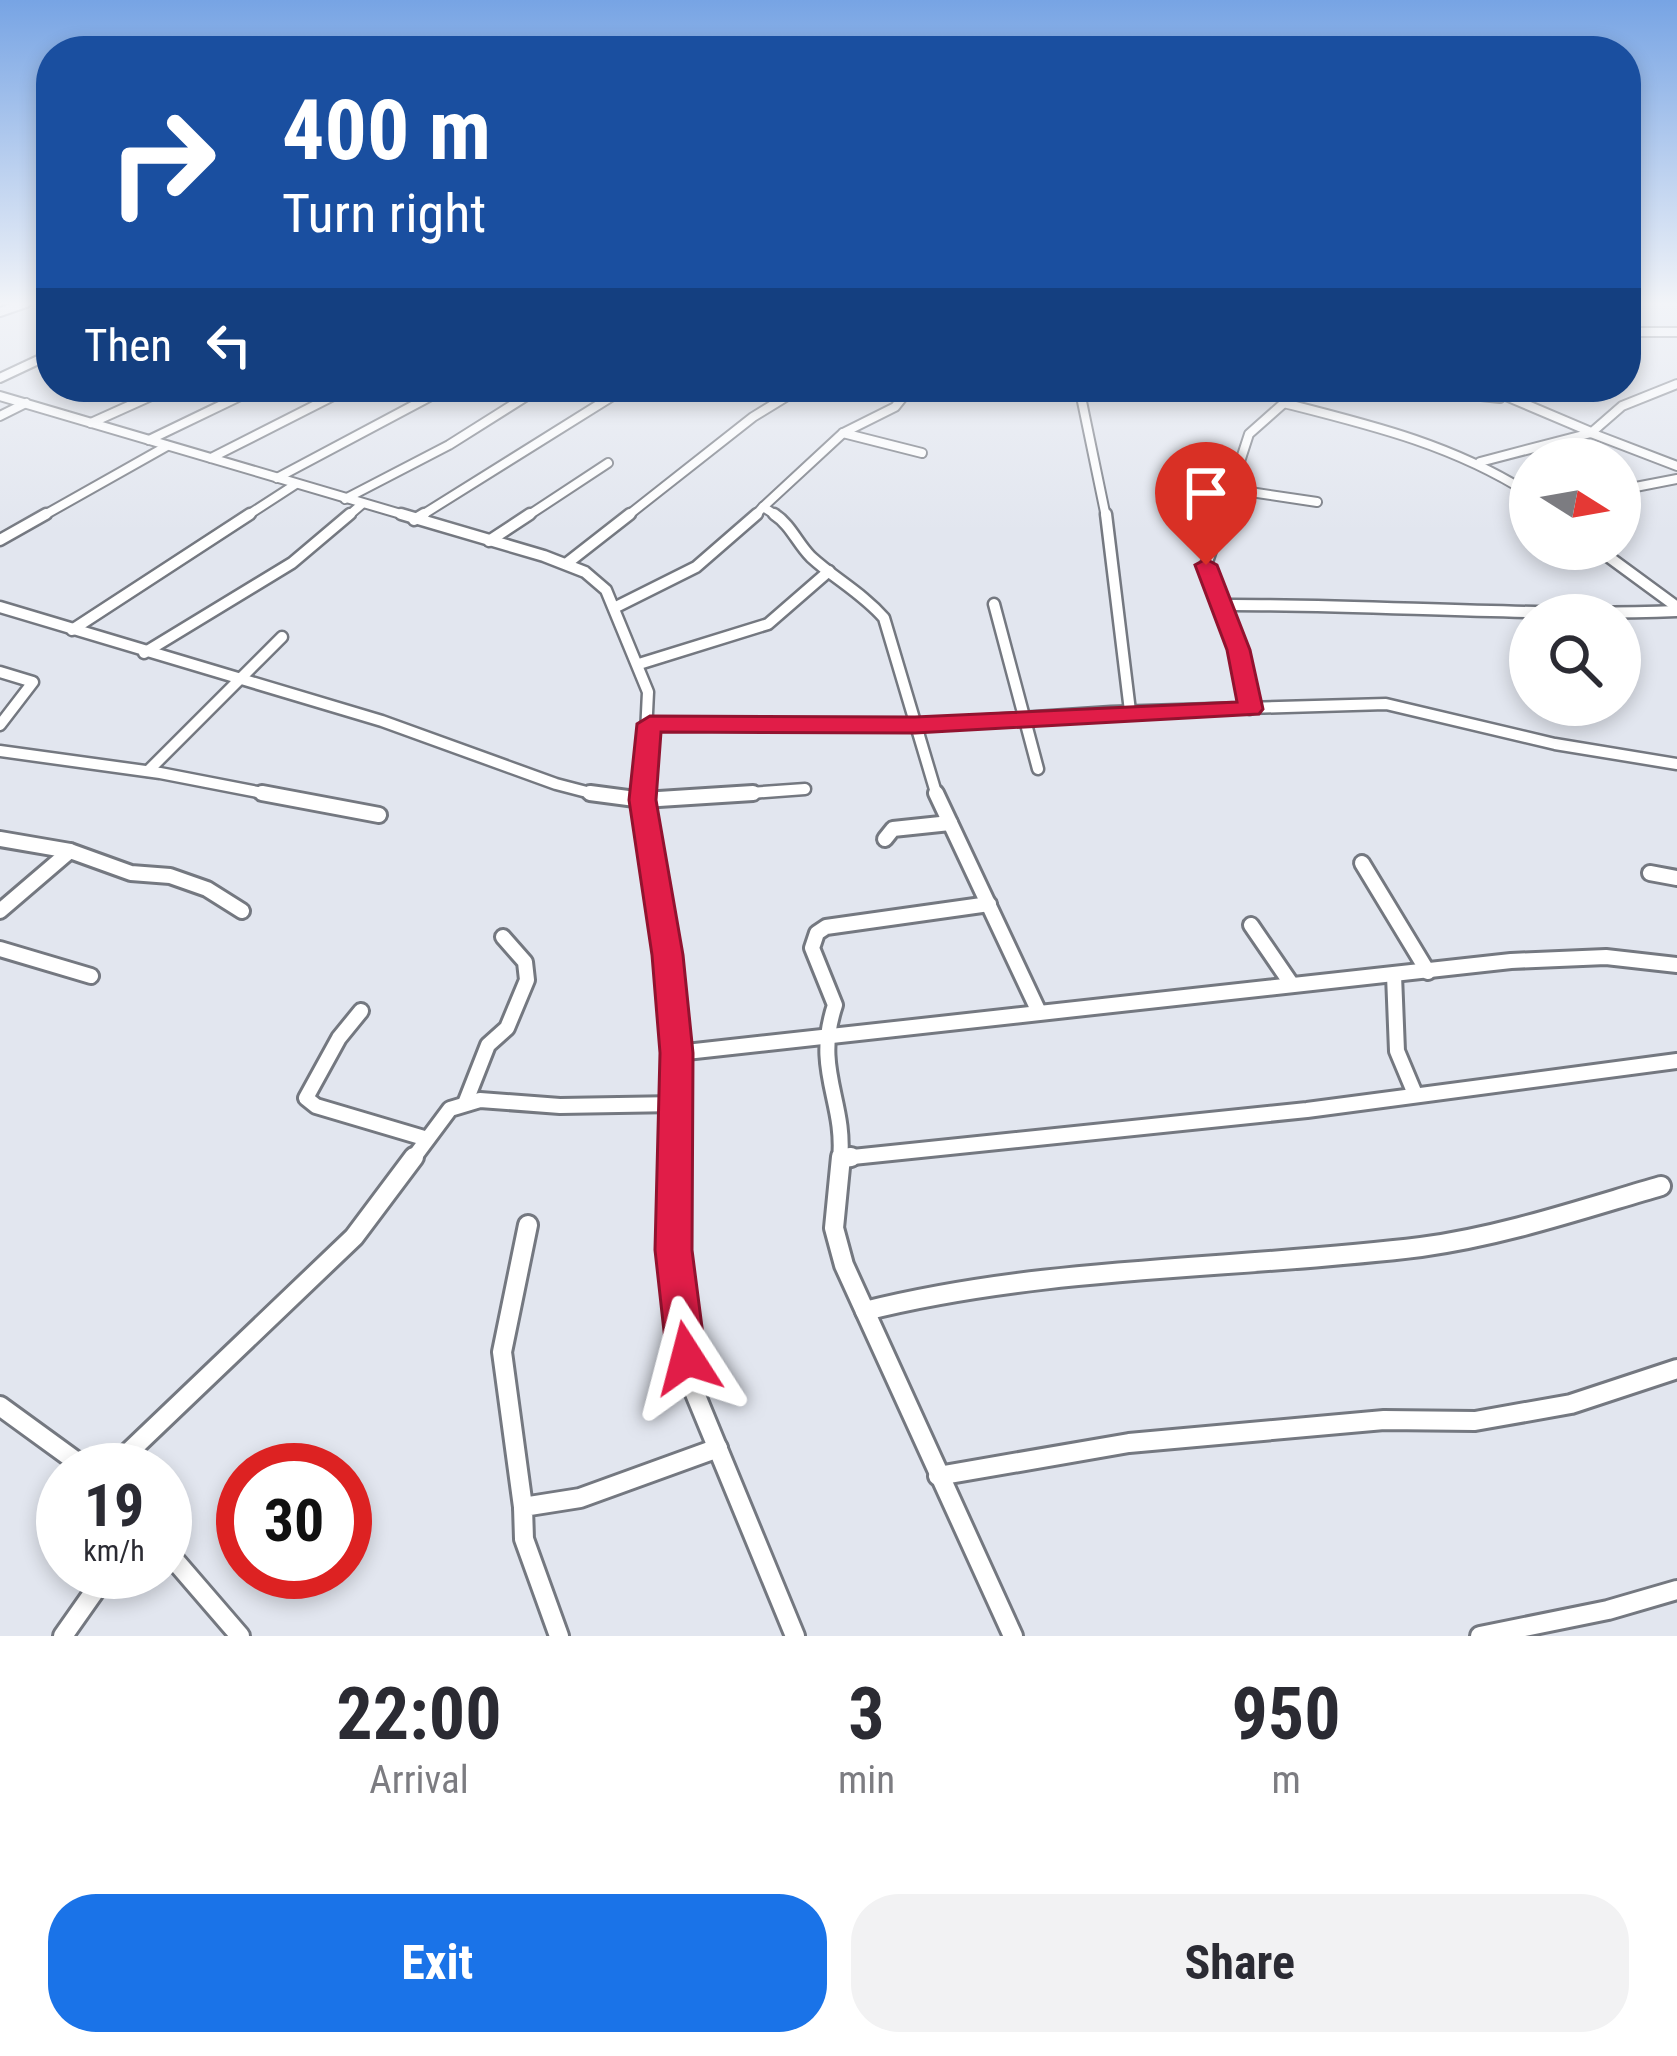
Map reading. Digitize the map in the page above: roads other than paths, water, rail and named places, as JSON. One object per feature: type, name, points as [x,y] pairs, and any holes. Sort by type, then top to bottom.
[{"type":"street","points":[[1641,398],[1677,384]]},
{"type":"street","points":[[0,396],[566,564],[598,581],[616,607],[648,692],[643,800],[668,955],[676,1053],[674,1250],[679,1325],[694,1390],[795,1636]]},
{"type":"street","points":[[91,423],[138,402]]},
{"type":"street","points":[[148,440],[228,402]]},
{"type":"street","points":[[211,458],[321,402]]},
{"type":"street","points":[[275,479],[420,402]]},
{"type":"street","points":[[345,499],[517,402]]},
{"type":"street","points":[[414,520],[604,402]]},
{"type":"street","points":[[566,564],[778,402]]},
{"type":"street","points":[[616,607],[672,586],[727,544],[843,433],[898,402]]},
{"type":"street","points":[[1082,402],[1114,554],[1130,711]]},
{"type":"street","points":[[1520,402],[1677,466]]},
{"type":"street","points":[[1480,462],[1591,433],[1632,402]]},
{"type":"street","points":[[0,416],[26,403]]},
{"type":"street","points":[[1250,709],[1238,650],[1206,565],[1250,434],[1284,403],[1401,434],[1480,462],[1509,481]]},
{"type":"street","points":[[843,433],[922,453]]},
{"type":"street","points":[[0,540],[168,445]]},
{"type":"street","points":[[489,541],[608,463]]},
{"type":"street","points":[[1641,486],[1677,479]]},
{"type":"street","points":[[72,630],[296,484]]},
{"type":"street","points":[[1230,489],[1317,502]]},
{"type":"street","points":[[144,653],[292,562],[362,505]]},
{"type":"street","points":[[764,507],[785,521],[809,555],[866,598],[884,619],[950,823],[1038,1010]]},
{"type":"street","points":[[1626,570],[1677,609]]},
{"type":"street","points":[[639,664],[768,624],[829,571]]},
{"type":"street","points":[[994,604],[1038,769]]},
{"type":"street","points":[[1220,605],[1344,604],[1579,615],[1677,609]]},
{"type":"street","points":[[0,608],[459,746],[556,784],[643,800],[805,789]]},
{"type":"street","points":[[148,771],[282,637]]},
{"type":"street","points":[[0,672],[34,682],[0,725]]},
{"type":"street","points":[[650,724],[915,725],[1130,711],[1385,704],[1555,744],[1677,764]]},
{"type":"street","points":[[0,752],[148,771],[379,815]]},
{"type":"street","points":[[884,839],[893,829],[950,823]]},
{"type":"street","points":[[0,839],[70,851],[131,874],[170,876],[207,889],[242,911]]},
{"type":"street","points":[[0,911],[70,851]]},
{"type":"street","points":[[1362,862],[1428,972]]},
{"type":"street","points":[[1650,873],[1677,878]]},
{"type":"street","points":[[989,904],[818,933],[812,948],[835,1005],[825,1035],[830,1096],[843,1133],[834,1228],[865,1311],[1013,1636]]},
{"type":"street","points":[[1251,925],[1290,982]]},
{"type":"street","points":[[466,1101],[488,1045],[507,1028],[527,980],[525,962],[503,937]]},
{"type":"street","points":[[0,949],[92,976]]},
{"type":"street","points":[[676,1053],[1290,982],[1606,957],[1677,965]]},
{"type":"street","points":[[1394,975],[1397,1051],[1415,1094]]},
{"type":"street","points":[[361,1011],[339,1038],[306,1098],[316,1106],[424,1138]]},
{"type":"street","points":[[843,1158],[1194,1123],[1677,1061]]},
{"type":"street","points":[[138,1443],[354,1237],[438,1119],[466,1101],[677,1104]]},
{"type":"street","points":[[865,1311],[940,1289],[1014,1278],[1423,1247],[1508,1229],[1661,1186]]},
{"type":"street","points":[[528,1225],[502,1352],[524,1539],[559,1636]]},
{"type":"street","points":[[938,1476],[1129,1443],[1384,1420],[1475,1421],[1571,1404],[1677,1370]]},
{"type":"street","points":[[0,1406],[51,1443]]},
{"type":"street","points":[[523,1507],[580,1498],[718,1448]]},
{"type":"street","points":[[192,1580],[240,1636]]},
{"type":"street","points":[[1480,1636],[1608,1610],[1677,1590]]},
{"type":"street","points":[[63,1636],[89,1599]]}]
